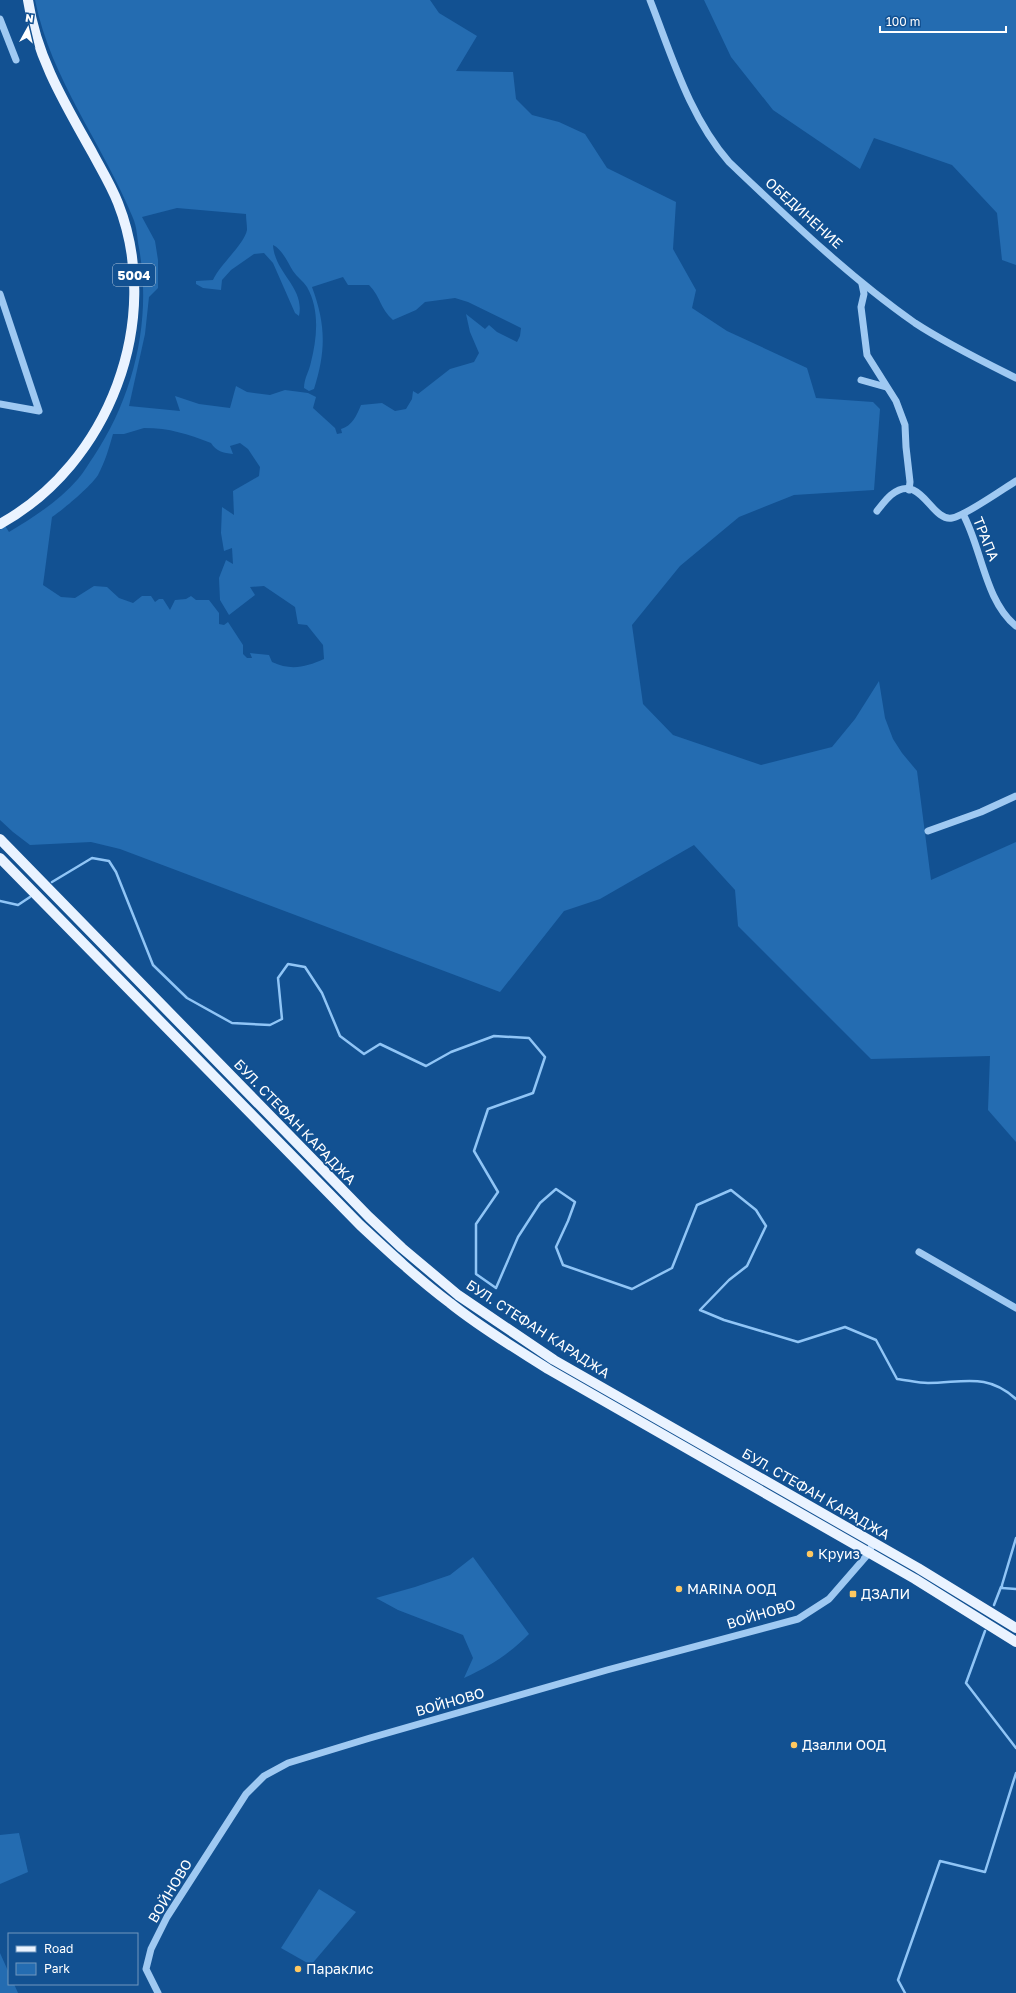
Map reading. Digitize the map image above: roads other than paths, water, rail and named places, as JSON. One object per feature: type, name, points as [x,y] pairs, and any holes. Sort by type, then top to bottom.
[{"type":"main road","name":"5004","points":[[1,521],[32,504],[56,483],[82,451],[98,426],[114,397],[121,375],[130,333],[134,284],[130,241],[118,202],[48,71],[38,46],[28,0]]},
{"type":"main road","name":"БУЛ. СТЕФАН КАРАДЖА","points":[[0,839],[369,1217],[402,1248],[458,1295],[554,1360],[873,1542],[1016,1628]]},
{"type":"main road","name":"БУЛ. СТЕФАН КАРАДЖА","points":[[0,858],[360,1224],[395,1258],[451,1304],[500,1339],[548,1370],[915,1579],[1016,1642]]},
{"type":"street","name":"ОБЕДИНЕНИЕ","points":[[650,0],[694,112],[714,144],[729,162],[862,284],[915,323],[958,349],[1016,378]]},
{"type":"street","points":[[0,19],[16,60]]},
{"type":"street","points":[[862,284],[864,294],[861,307],[867,355],[902,415],[905,425],[910,482],[909,490]]},
{"type":"street","points":[[0,294],[39,411],[0,404]]},
{"type":"street","points":[[860,380],[886,387]]},
{"type":"street","name":"ТРАПА","points":[[1016,481],[963,514],[971,529],[997,605],[1007,618],[1016,626]]},
{"type":"street","points":[[877,511],[891,495],[899,491],[909,490],[918,492],[925,497],[940,516],[952,518],[963,514]]},
{"type":"street","points":[[928,831],[981,812],[1016,796]]},
{"type":"street","points":[[919,1252],[1016,1308]]},
{"type":"street","points":[[869,1553],[873,1542]]},
{"type":"street","name":"ВОЙНОВО","points":[[158,1993],[146,1969],[151,1950],[167,1917],[243,1799],[264,1776],[288,1763],[370,1738],[607,1670],[798,1619],[829,1599],[869,1553]]},
{"type":"waterway","points":[[52,882],[92,858],[109,861],[116,872],[153,965],[187,998],[232,1023],[270,1025],[282,1019],[278,978],[288,964],[305,967],[322,993],[340,1036],[364,1054],[380,1044],[426,1066],[451,1052],[494,1036],[529,1038],[545,1057],[533,1093],[488,1109],[474,1151],[498,1192],[476,1224],[476,1274],[496,1288],[518,1237],[540,1203],[556,1189],[575,1202],[556,1247],[563,1265],[632,1289],[672,1268],[697,1205],[731,1190],[756,1210],[766,1226],[747,1266],[729,1280],[700,1310],[724,1320],[798,1342],[845,1327],[876,1340],[897,1379],[924,1383],[963,1381],[984,1382],[995,1385],[1016,1399]]},
{"type":"waterway","points":[[0,901],[18,905],[30,897]]},
{"type":"waterway","points":[[1016,1538],[1002,1585],[1002,1588],[1016,1589]]},
{"type":"waterway","points":[[994,1605],[1001,1587]]},
{"type":"waterway","points":[[985,1631],[966,1683],[1016,1748]]},
{"type":"waterway","points":[[905,1993],[898,1980],[940,1861],[985,1872],[1016,1773]]},
{"type":"place","name":"Круиз","points":[[810,1554]]},
{"type":"place","name":"MARINA ООД","points":[[679,1589]]},
{"type":"place","name":"ДЗАЛИ","points":[[853,1594]]},
{"type":"place","name":"Дзалли ООД","points":[[794,1745]]},
{"type":"place","name":"Параклис","points":[[298,1969]]}]
